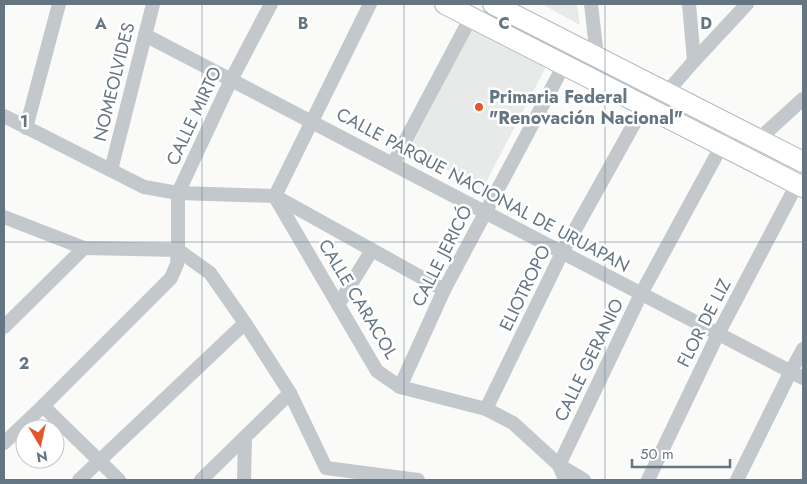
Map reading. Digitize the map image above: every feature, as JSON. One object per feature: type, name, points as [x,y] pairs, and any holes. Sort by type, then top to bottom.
[{"type":"street","points":[[26,128],[59,4]]},
{"type":"street","name":"NOMEOLVIDES","points":[[111,170],[153,4]]},
{"type":"street","name":"CALLE MIRTO","points":[[4,443],[171,278],[177,264],[178,193],[231,80],[271,4]]},
{"type":"street","points":[[275,196],[370,4]]},
{"type":"street","points":[[445,4],[800,186]]},
{"type":"street","points":[[493,4],[803,162]]},
{"type":"street","points":[[591,4],[597,57]]},
{"type":"street","points":[[689,4],[694,61]]},
{"type":"street","points":[[667,92],[747,4]]},
{"type":"street","points":[[393,164],[471,17]]},
{"type":"street","name":"CALLE PARQUE NACIONAL DE URUAPAN","points":[[145,35],[803,378]]},
{"type":"street","name":"CALLE JERICÓ","points":[[400,387],[444,290],[564,65]]},
{"type":"street","points":[[744,156],[759,139],[803,99]]},
{"type":"street","name":"ELIOTROPO","points":[[486,409],[562,252],[644,106]]},
{"type":"street","points":[[4,116],[144,187],[178,193],[275,196],[444,290]]},
{"type":"street","name":"CALLE GERANIO","points":[[559,465],[642,294],[722,145],[735,127]]},
{"type":"street","name":"FLOR DE LIZ","points":[[648,480],[718,334],[800,186]]},
{"type":"street","name":"CALLE CARACOL","points":[[275,196],[377,371],[400,387],[486,409],[513,423],[559,465],[584,480]]},
{"type":"street","points":[[4,217],[84,248],[178,250],[210,273],[246,322],[290,392],[326,474],[418,480]]},
{"type":"street","points":[[4,328],[84,248]]},
{"type":"street","points":[[338,305],[372,250]]},
{"type":"street","points":[[79,480],[246,322]]},
{"type":"street","points":[[737,480],[790,371],[803,349]]},
{"type":"street","points":[[201,480],[290,392]]},
{"type":"street","points":[[43,406],[119,480]]},
{"type":"street","points":[[244,480],[245,437]]},
{"type":"street","points":[[559,465],[565,480]]},
{"type":"shaded area","points":[[542,4],[577,4],[580,25]]},
{"type":"shaded area","name":"Primaria Federal \"Renovación Nacional\"","points":[[474,25],[548,63],[483,188],[409,150]]},
{"type":"place","name":"Primaria Federal \"Renovación Nacional\"","points":[[479,107]]}]
